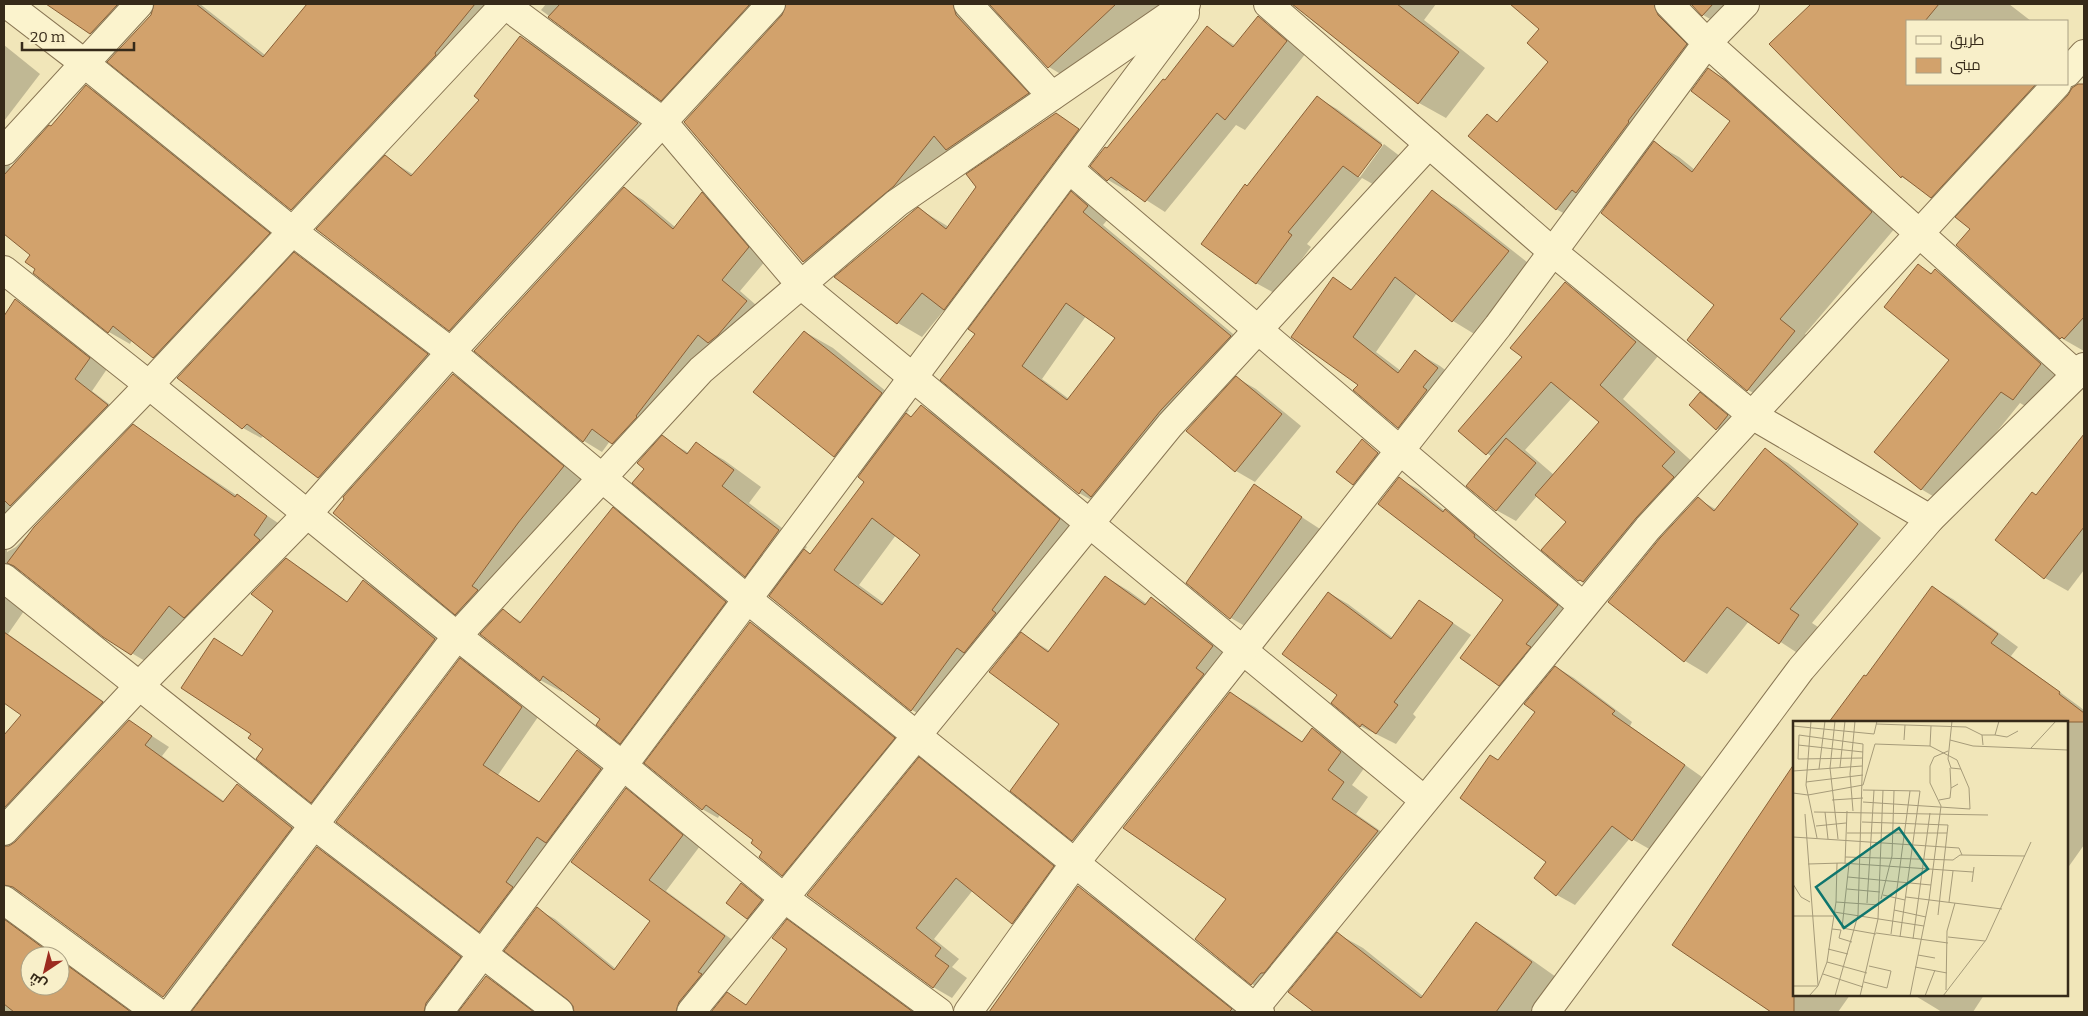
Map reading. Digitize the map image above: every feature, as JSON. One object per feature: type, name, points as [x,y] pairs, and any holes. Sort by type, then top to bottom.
[{"type":"street","points":[[7,4],[84,63],[292,231],[451,352],[747,600],[1258,1010],[1424,800],[1648,528],[2056,85]]},
{"type":"street","points":[[4,151],[139,4]]},
{"type":"street","points":[[4,535],[149,385],[505,4],[662,122],[801,285],[1424,800]]},
{"type":"street","points":[[4,831],[139,686],[308,513],[451,352],[771,4]]},
{"type":"street","points":[[968,4],[1052,96]]},
{"type":"street","points":[[172,1012],[457,636],[701,370],[897,203],[1186,4]]},
{"type":"street","points":[[439,1012],[1192,4]]},
{"type":"street","points":[[1268,4],[1553,252],[1752,415],[1930,519]]},
{"type":"street","points":[[1546,1012],[1801,669],[1930,519],[2080,371],[1920,234],[1707,43],[1669,4]]},
{"type":"street","points":[[968,1012],[1075,863],[1498,326],[1707,43],[1744,4]]},
{"type":"street","points":[[2068,72],[2084,54]]},
{"type":"street","points":[[691,1012],[1170,425],[1429,144]]},
{"type":"street","points":[[1068,169],[1584,606]]},
{"type":"street","points":[[4,270],[308,513],[457,636],[622,765],[784,898],[939,1012]]},
{"type":"street","points":[[4,578],[314,824],[559,1012]]},
{"type":"street","points":[[4,900],[157,1012]]},
{"type":"building","points":[[46,4],[118,4],[90,34]]},
{"type":"building","points":[[154,4],[196,4],[263,57],[307,4],[475,4],[435,53],[436,55],[291,210],[107,62],[151,15]]},
{"type":"building","points":[[560,4],[750,4],[661,101],[548,17]]},
{"type":"building","points":[[786,4],[953,4],[956,15],[1029,93],[946,150],[934,136],[894,186],[803,262],[684,122],[782,15]]},
{"type":"building","points":[[989,4],[1116,4],[1048,68]]},
{"type":"building","points":[[1292,4],[1397,4],[1459,52],[1418,104]]},
{"type":"building","points":[[1510,4],[1654,4],[1658,15],[1687,44],[1576,193],[1572,190],[1556,210],[1468,136],[1487,114],[1497,122],[1548,62],[1527,43],[1539,29]]},
{"type":"building","points":[[1691,4],[1713,4],[1702,16]]},
{"type":"building","points":[[1811,4],[1939,4],[1926,20],[1906,20],[1906,85],[2035,85],[1931,198],[1902,176],[1901,178],[1769,44]]},
{"type":"building","points":[[1258,16],[1287,41],[1225,120],[1217,113],[1145,202],[1111,177],[1107,181],[1090,166],[1163,79],[1165,80],[1207,26],[1233,47]]},
{"type":"building","points":[[520,36],[638,123],[449,331],[316,229],[385,155],[411,176],[479,100],[474,96]]},
{"type":"building","points":[[1708,68],[1726,81],[1872,212],[1780,319],[1795,331],[1747,391],[1687,340],[1714,305],[1601,213],[1654,141],[1692,172],[1730,121],[1691,91]]},
{"type":"building","points":[[2078,84],[2084,84],[2084,317],[2064,339],[2062,337],[2060,339],[1956,245],[1970,229],[1955,217],[2068,95],[2072,88]]},
{"type":"building","points":[[86,85],[270,233],[153,358],[113,326],[108,333],[33,273],[35,269],[25,262],[30,255],[4,234],[4,175],[49,125],[51,126]]},
{"type":"building","points":[[1317,96],[1382,145],[1358,177],[1343,166],[1288,232],[1292,235],[1256,284],[1201,244],[1245,184],[1247,186]]},
{"type":"building","points":[[1056,113],[1079,129],[944,310],[922,293],[897,324],[834,277],[918,207],[946,229],[976,187],[966,174]]},
{"type":"building","points":[[624,187],[673,229],[702,192],[749,247],[722,280],[747,301],[718,335],[708,343],[698,335],[637,417],[612,444],[592,429],[583,442],[474,351]]},
{"type":"building","points":[[1432,190],[1509,251],[1452,322],[1395,277],[1353,337],[1398,373],[1415,350],[1438,368],[1423,387],[1427,390],[1398,428],[1353,390],[1358,385],[1291,337],[1333,277],[1351,290]]},
{"type":"building","points":[[1071,191],[1088,206],[1083,212],[1231,336],[1161,410],[1091,497],[1082,489],[1079,494],[940,380],[975,334],[968,329]],"holes":[[[1066,303],[1115,338],[1067,400],[1022,366]]]},
{"type":"building","points":[[294,252],[428,354],[318,478],[247,424],[242,429],[177,378]]},
{"type":"building","points":[[1918,264],[1931,274],[1935,269],[2041,364],[2013,400],[2001,392],[1921,490],[1874,452],[1949,360],[1884,307]]},
{"type":"building","points":[[1565,282],[1636,342],[1600,385],[1675,452],[1662,466],[1674,477],[1636,518],[1583,582],[1578,581],[1541,550],[1566,522],[1535,495],[1599,422],[1551,382],[1486,455],[1458,431],[1522,357],[1510,348]]},
{"type":"building","points":[[15,299],[90,358],[75,379],[108,405],[10,506],[4,500],[4,316]]},
{"type":"building","points":[[804,331],[882,393],[834,457],[753,392]]},
{"type":"building","points":[[453,374],[564,466],[518,523],[472,586],[478,590],[455,615],[333,513],[344,499],[343,497]]},
{"type":"building","points":[[1236,376],[1282,414],[1235,472],[1186,431]]},
{"type":"building","points":[[1700,392],[1728,415],[1716,430],[1689,405]]},
{"type":"building","points":[[921,405],[1060,519],[992,610],[996,613],[964,653],[957,648],[911,711],[769,596],[804,549],[810,554],[864,482],[858,477],[906,413],[911,417]],"holes":[[[872,518],[920,555],[882,605],[834,570]]]},
{"type":"building","points":[[133,424],[235,497],[237,494],[267,516],[254,535],[260,540],[184,618],[169,606],[131,655],[103,637],[14,566],[7,563],[34,527]]},
{"type":"building","points":[[2084,434],[2084,527],[2044,579],[1995,540],[2032,492],[2036,495]]},
{"type":"building","points":[[662,435],[687,454],[696,442],[734,470],[722,486],[779,530],[745,577],[632,483],[644,469],[637,463]]},
{"type":"building","points":[[1506,438],[1536,463],[1496,511],[1466,486]]},
{"type":"building","points":[[1362,439],[1378,453],[1353,485],[1336,472]]},
{"type":"building","points":[[1765,448],[1858,524],[1790,609],[1799,615],[1779,644],[1727,607],[1684,662],[1608,602],[1660,538],[1698,497],[1714,511]]},
{"type":"building","points":[[1399,477],[1443,512],[1445,509],[1475,535],[1474,537],[1558,605],[1526,644],[1531,647],[1499,686],[1460,658],[1503,600],[1378,504]]},
{"type":"building","points":[[1254,484],[1302,517],[1230,619],[1186,583]]},
{"type":"building","points":[[613,507],[726,602],[620,744],[596,725],[600,719],[543,676],[540,681],[480,634],[503,609],[520,623]]},
{"type":"building","points":[[286,558],[347,602],[363,580],[435,639],[311,803],[256,759],[263,749],[248,738],[251,734],[181,688],[214,638],[242,656],[273,611],[251,594]]},
{"type":"building","points":[[1105,576],[1145,605],[1151,597],[1213,646],[1196,668],[1204,674],[1072,841],[1010,791],[1059,724],[989,672],[1021,632],[1048,652]]},
{"type":"building","points":[[1932,586],[1998,634],[1991,643],[2060,692],[2059,694],[2084,713],[2084,722],[1830,721],[1864,675],[1866,676]]},
{"type":"building","points":[[1328,592],[1391,639],[1419,600],[1453,623],[1394,702],[1398,705],[1376,734],[1362,724],[1360,727],[1331,703],[1337,695],[1282,654]]},
{"type":"building","points":[[750,622],[895,738],[782,876],[759,857],[762,852],[751,843],[753,840],[706,805],[702,810],[644,763]]},
{"type":"building","points":[[4,632],[103,702],[4,808],[4,735],[21,715],[4,703]]},
{"type":"building","points":[[460,658],[522,707],[483,765],[539,802],[577,750],[601,769],[546,843],[537,837],[506,882],[513,887],[479,932],[336,822]]},
{"type":"building","points":[[1555,666],[1615,711],[1612,714],[1685,765],[1632,841],[1612,826],[1556,896],[1534,878],[1546,862],[1460,798],[1490,755],[1498,760],[1535,712],[1524,704]]},
{"type":"building","points":[[1230,692],[1302,742],[1312,728],[1341,752],[1328,770],[1344,782],[1332,799],[1378,831],[1264,973],[1261,973],[1251,985],[1195,939],[1226,899],[1123,828]]},
{"type":"building","points":[[129,720],[152,736],[145,745],[223,802],[237,784],[292,828],[163,997],[13,887],[4,885],[4,846],[9,846],[15,842]]},
{"type":"building","points":[[919,757],[1054,866],[1012,924],[956,878],[916,928],[941,948],[935,956],[949,966],[933,988],[807,895]]},
{"type":"building","points":[[1793,765],[1794,1012],[1771,1012],[1672,945]]},
{"type":"building","points":[[626,788],[683,835],[649,880],[725,936],[698,972],[702,974],[679,1002],[676,1012],[574,1012],[573,1006],[568,1000],[504,951],[537,907],[614,970],[650,921],[571,862]]},
{"type":"building","points":[[317,847],[461,957],[426,1003],[424,1012],[191,1012]]},
{"type":"building","points":[[741,883],[762,900],[747,919],[726,903]]},
{"type":"building","points":[[1078,886],[1232,1009],[1229,1012],[989,1012]]},
{"type":"building","points":[[4,919],[40,946],[20,946],[20,996],[70,996],[70,967],[131,1012],[14,1012],[4,1004]]},
{"type":"building","points":[[787,919],[913,1012],[711,1012],[727,992],[746,1005],[787,949],[772,938]]},
{"type":"building","points":[[1476,922],[1532,962],[1496,1012],[1314,1012],[1288,992],[1337,932],[1421,998]]},
{"type":"building","points":[[486,976],[534,1012],[458,1012]]}]
